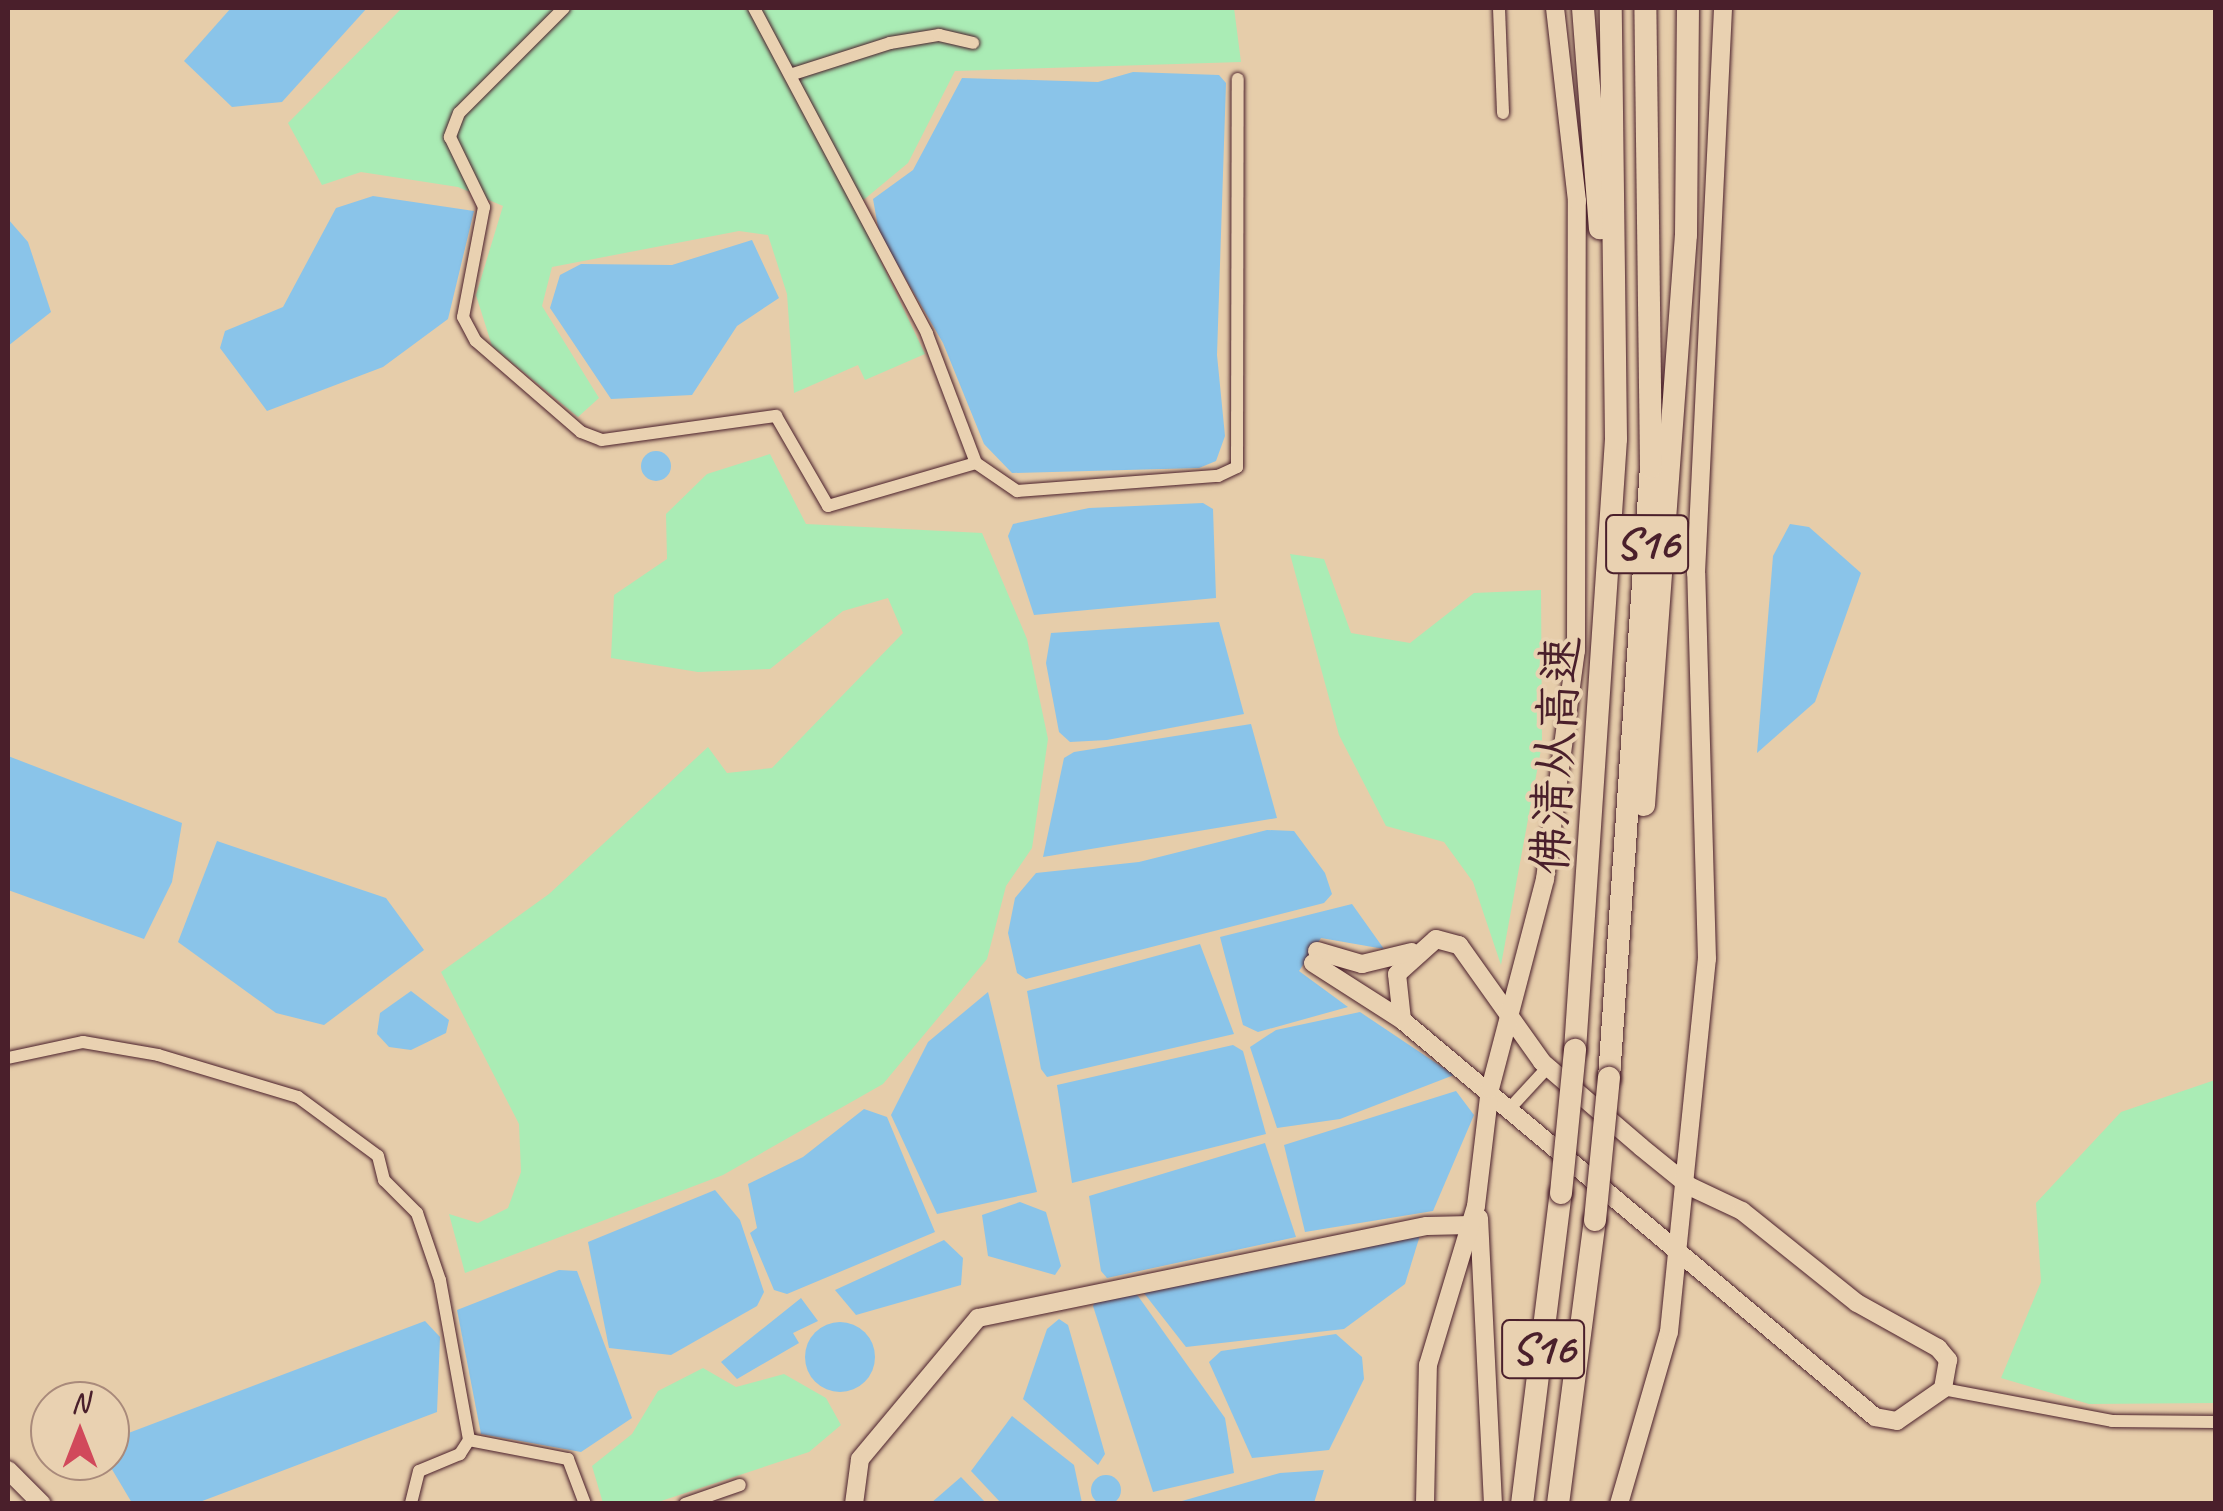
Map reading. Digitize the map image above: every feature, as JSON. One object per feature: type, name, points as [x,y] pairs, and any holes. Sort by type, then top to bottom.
[{"type":"highway","points":[[1582,8],[1616,408]]},
{"type":"highway","name":"佛清从高速","points":[[1522,1504],[1575,1050],[1616,408],[1610,8]]},
{"type":"highway","name":"佛清从高速","points":[[1558,1504],[1594,1220],[1625,912],[1652,419],[1646,8]]},
{"type":"highway","points":[[1625,912],[1663,639],[1688,8]]},
{"type":"main road","points":[[1426,1504],[1428,1365],[1471,1225],[1490,1088],[1545,879],[1576,650],[1577,201],[1555,8]]},
{"type":"main road","points":[[1619,1504],[1669,1332],[1688,1186],[1707,959],[1696,573],[1723,8]]},
{"type":"main road","points":[[1436,939],[1459,945],[1506,1022],[1548,1067],[1688,1186],[1742,1211],[1858,1303],[1938,1348],[1948,1360],[1943,1389],[1897,1421],[1874,1417],[1512,1106],[1315,957],[1362,964],[1416,950],[1436,939]]},
{"type":"main road","points":[[1402,1020],[1394,985],[1416,950]]},
{"type":"main road","points":[[1478,1192],[1493,1504]]},
{"type":"main road","points":[[854,1504],[860,1459],[978,1318],[1427,1226],[1471,1225]]},
{"type":"main road","points":[[8,1470],[42,1504]]},
{"type":"street","points":[[564,8],[459,113],[450,137],[484,207],[463,317],[476,341],[580,432],[602,440],[776,416],[828,506],[976,463]]},
{"type":"street","points":[[754,8],[793,74],[940,361],[976,463],[1016,491],[1218,476],[1237,466],[1238,80]]},
{"type":"street","points":[[1499,8],[1503,113]]},
{"type":"street","points":[[793,74],[890,43],[940,36],[972,43]]},
{"type":"street","points":[[8,1058],[83,1042],[158,1055],[298,1098],[343,1122],[417,1213],[440,1280],[469,1440],[460,1454],[419,1472],[412,1504]]},
{"type":"street","points":[[1512,1106],[1548,1067]]},
{"type":"street","points":[[1943,1389],[2112,1421],[2216,1422]]},
{"type":"street","points":[[469,1440],[568,1459],[585,1504]]},
{"type":"street","points":[[685,1504],[740,1485]]},
{"type":"green space","points":[[402,8],[1234,8],[1241,62],[955,71],[908,163],[855,207],[925,354],[865,380],[858,365],[794,393],[787,294],[768,235],[739,231],[552,267],[542,306],[599,398],[578,417],[492,346],[476,295],[503,206],[458,187],[361,172],[322,185],[288,123]]},
{"type":"green space","points":[[770,454],[806,524],[982,533],[1027,639],[1048,739],[1032,848],[1006,886],[987,959],[883,1084],[723,1175],[465,1273],[449,1214],[478,1223],[508,1208],[521,1172],[519,1124],[441,972],[549,894],[708,747],[727,773],[772,768],[903,633],[888,598],[843,611],[770,669],[698,672],[611,658],[614,595],[667,559],[666,514],[707,474]]},
{"type":"green space","points":[[1290,554],[1324,559],[1351,633],[1410,643],[1474,593],[1541,590],[1542,744],[1501,965],[1473,882],[1444,842],[1386,826],[1339,735]]},
{"type":"green space","points":[[2215,1080],[2215,1403],[2089,1404],[2001,1378],[2041,1282],[2036,1203],[2121,1112]]},
{"type":"green space","points":[[703,1368],[736,1387],[784,1374],[826,1398],[841,1425],[809,1452],[655,1503],[603,1503],[592,1466],[632,1434],[658,1391]]},
{"type":"water","points":[[231,8],[367,8],[282,102],[232,107],[184,61]]},
{"type":"water","points":[[1133,72],[1219,75],[1226,83],[1217,355],[1225,436],[1216,461],[1199,468],[1012,473],[984,444],[943,343],[879,233],[873,199],[913,170],[962,78],[1098,82]]},
{"type":"water","points":[[373,196],[474,211],[448,319],[383,367],[267,411],[220,348],[225,331],[283,307],[336,208]]},
{"type":"water","points":[[8,219],[28,242],[51,312],[8,346]]},
{"type":"water","points":[[752,240],[779,298],[737,326],[692,395],[611,399],[550,308],[560,275],[581,264],[672,265]]},
{"type":"water","points":[[656,451],[670,460],[671,466],[662,480],[656,481],[642,472],[641,466],[650,452]]},
{"type":"water","points":[[1203,503],[1213,509],[1216,598],[1034,615],[1008,536],[1013,524],[1089,508]]},
{"type":"water","points":[[1790,524],[1809,527],[1861,573],[1815,702],[1757,753],[1773,556]]},
{"type":"water","points":[[1219,622],[1244,714],[1107,740],[1070,742],[1059,732],[1046,663],[1051,633]]},
{"type":"water","points":[[1251,724],[1277,818],[1043,857],[1064,758],[1074,752]]},
{"type":"water","points":[[8,756],[182,823],[172,882],[144,939],[8,890]]},
{"type":"water","points":[[1267,830],[1294,831],[1325,873],[1332,894],[1324,903],[1026,979],[1017,973],[1008,933],[1015,898],[1036,873],[1139,862]]},
{"type":"water","points":[[217,841],[386,898],[424,950],[324,1025],[276,1013],[178,942]]},
{"type":"water","points":[[1352,904],[1384,949],[1321,938],[1299,971],[1348,1007],[1258,1032],[1243,1025],[1220,937]]},
{"type":"water","points":[[1200,944],[1234,1034],[1047,1077],[1041,1069],[1027,991]]},
{"type":"water","points":[[411,991],[449,1020],[446,1033],[411,1050],[389,1047],[377,1034],[380,1013]]},
{"type":"water","points":[[988,992],[1037,1192],[937,1214],[891,1115],[928,1042]]},
{"type":"water","points":[[1360,1012],[1454,1075],[1340,1119],[1277,1128],[1250,1047],[1276,1030]]},
{"type":"water","points":[[1233,1045],[1243,1051],[1266,1134],[1072,1183],[1057,1085]]},
{"type":"water","points":[[1456,1091],[1474,1115],[1433,1211],[1305,1232],[1284,1145]]},
{"type":"water","points":[[864,1109],[887,1117],[935,1232],[787,1294],[774,1290],[750,1233],[757,1228],[748,1184],[803,1157]]},
{"type":"water","points":[[1265,1143],[1296,1237],[1107,1278],[1101,1271],[1089,1196]]},
{"type":"water","points":[[715,1190],[740,1220],[764,1292],[757,1306],[671,1355],[609,1348],[588,1242]]},
{"type":"water","points":[[1020,1202],[1046,1212],[1061,1266],[1055,1275],[988,1256],[982,1215]]},
{"type":"water","points":[[1421,1232],[1405,1284],[1344,1329],[1186,1347],[1143,1292]]},
{"type":"water","points":[[944,1240],[963,1258],[961,1285],[856,1315],[835,1290]]},
{"type":"water","points":[[559,1270],[577,1271],[632,1418],[581,1452],[481,1434],[457,1310]]},
{"type":"water","points":[[1133,1289],[1225,1418],[1234,1473],[1153,1492],[1093,1306],[1097,1295]]},
{"type":"water","points":[[801,1298],[818,1321],[793,1333],[799,1343],[737,1379],[721,1362]]},
{"type":"water","points":[[1059,1319],[1068,1325],[1105,1454],[1098,1465],[1023,1399],[1047,1329]]},
{"type":"water","points":[[425,1321],[440,1337],[437,1412],[197,1503],[132,1503],[119,1481],[130,1481],[130,1432]]},
{"type":"water","points":[[840,1322],[865,1332],[875,1357],[865,1382],[840,1392],[815,1382],[805,1357],[815,1332]]},
{"type":"water","points":[[1336,1334],[1362,1357],[1364,1379],[1329,1450],[1252,1458],[1209,1362],[1221,1351]]},
{"type":"water","points":[[1012,1416],[1074,1465],[1082,1503],[1001,1503],[971,1471]]},
{"type":"water","points":[[1324,1470],[1314,1503],[1175,1503],[1280,1473]]},
{"type":"water","points":[[1106,1475],[1117,1479],[1121,1490],[1117,1501],[1106,1505],[1095,1501],[1091,1490],[1095,1479]]},
{"type":"water","points":[[961,1477],[986,1503],[931,1503]]}]
